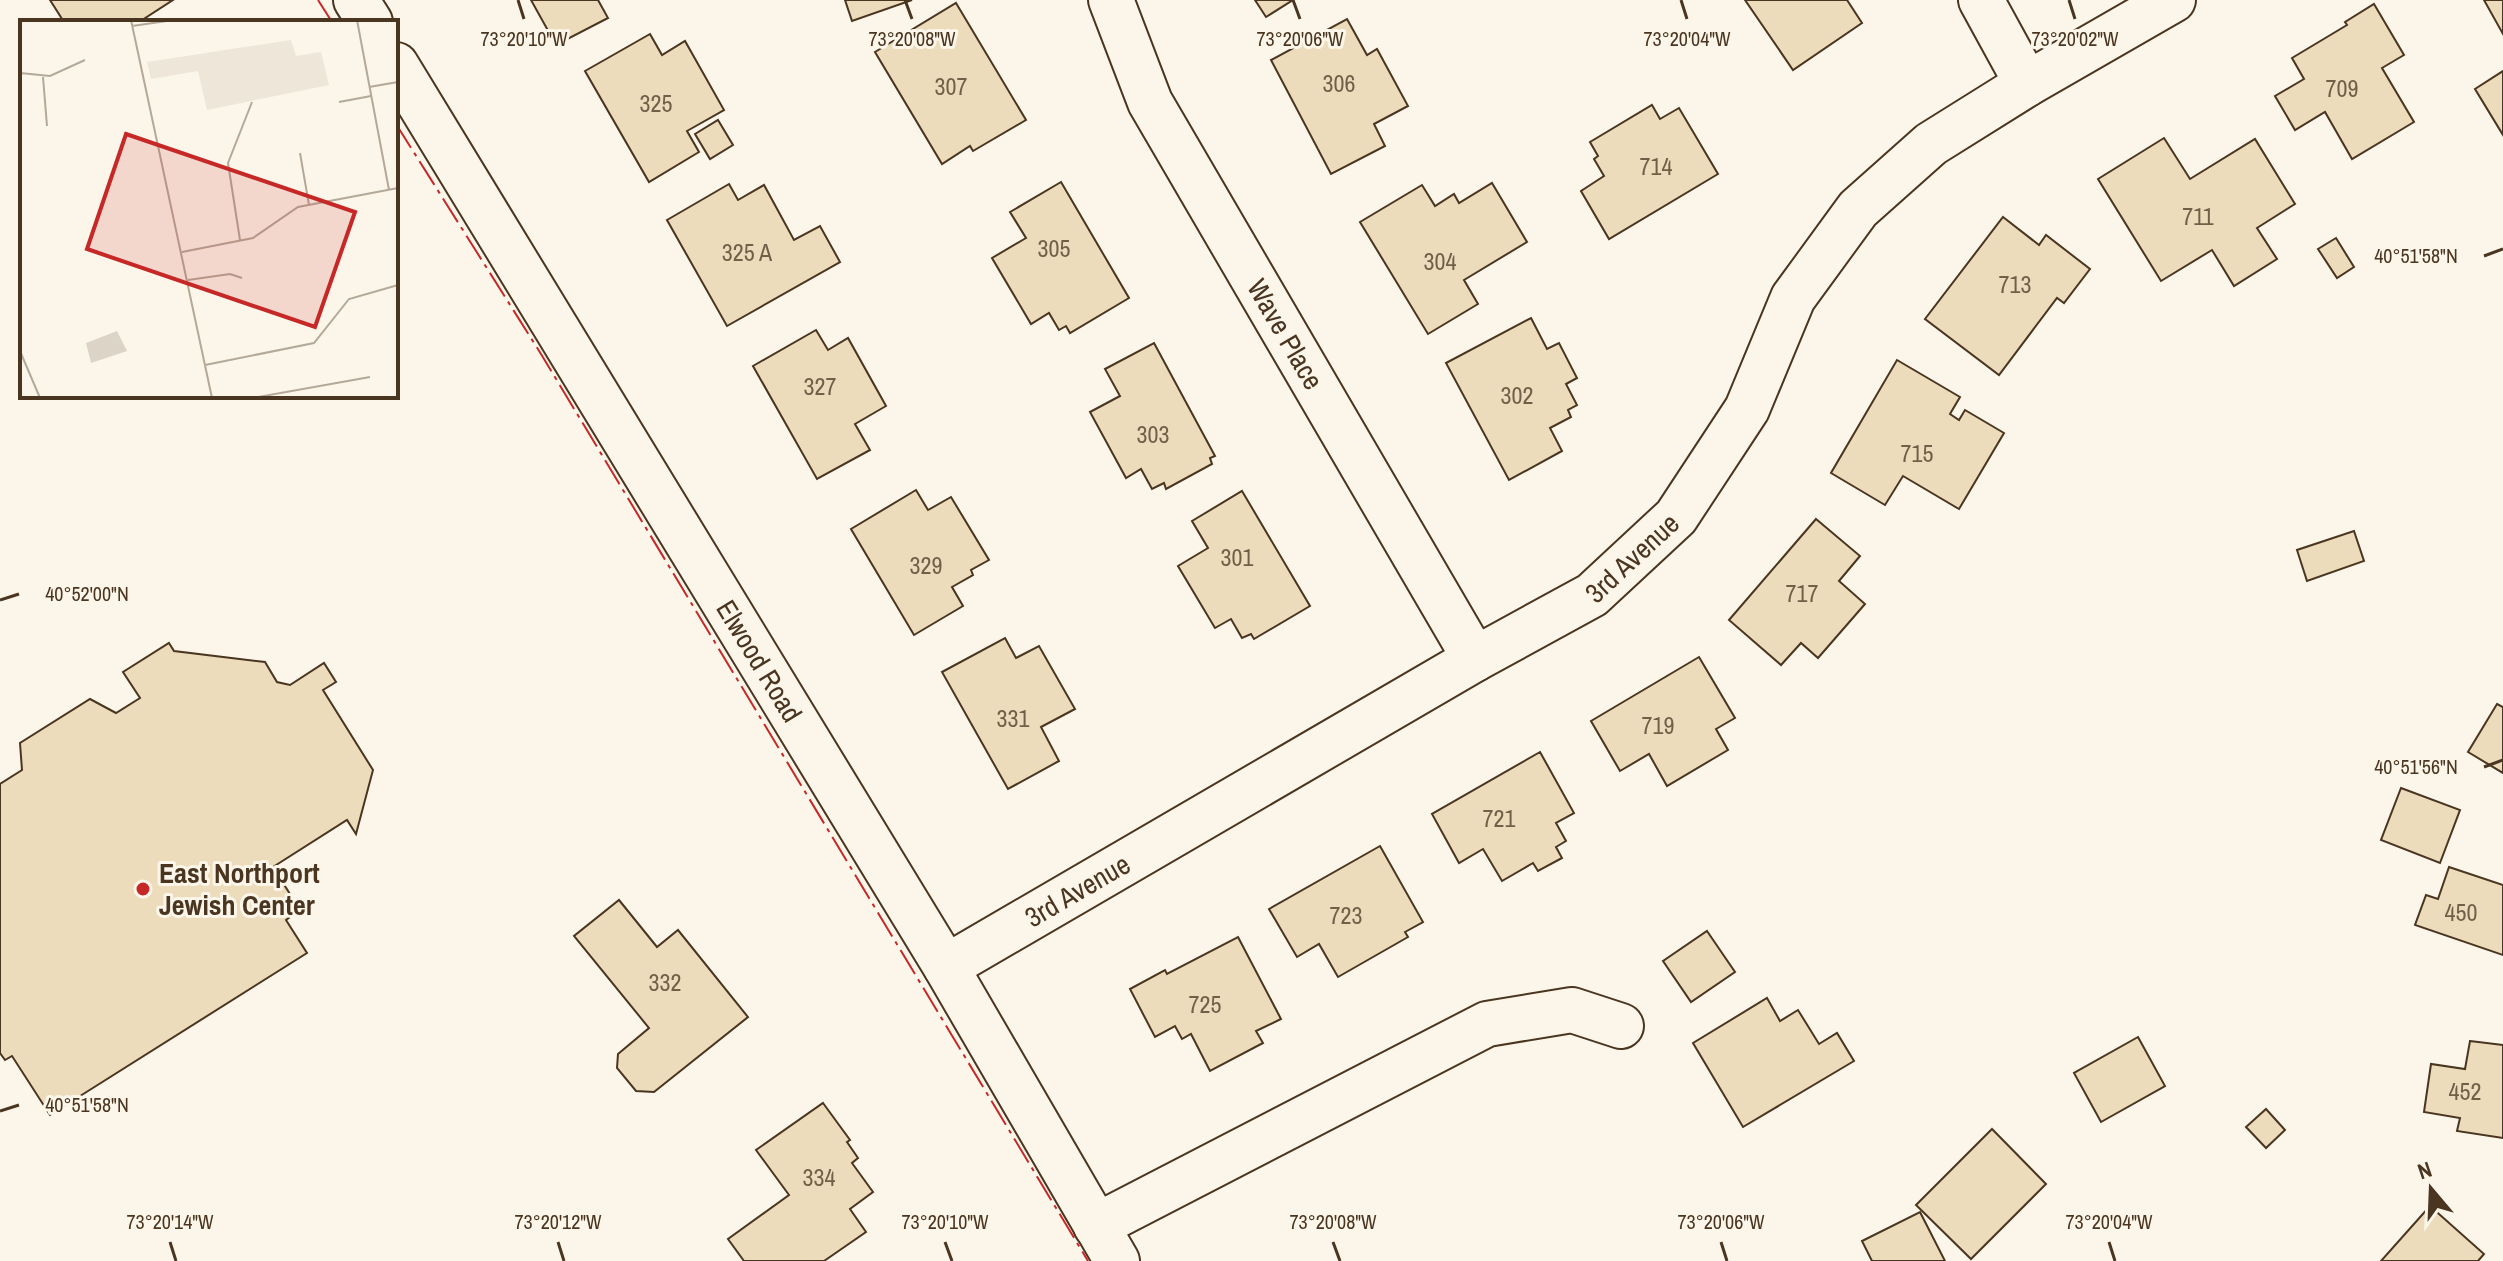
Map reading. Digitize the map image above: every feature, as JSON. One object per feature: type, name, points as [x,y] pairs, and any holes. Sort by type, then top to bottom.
[{"type":"street","points":[[356,0],[369,20]]},
{"type":"street","name":"Wave Place","points":[[1111,0],[1150,102],[1475,659]]},
{"type":"street","points":[[1981,0],[2027,84]]},
{"type":"street","name":"3rd Avenue","points":[[946,967],[1475,659],[1592,595],[1676,517],[1747,409],[1793,298],[1858,209],[1931,144],[2027,84],[2173,0]]},
{"type":"street","name":"Elwood Road","points":[[398,68],[946,967],[1106,1243]]},
{"type":"street","points":[[1106,1243],[1487,1024],[1572,1010],[1621,1026]]},
{"type":"building","points":[[50,0],[173,0],[142,20],[63,20]]},
{"type":"building","points":[[531,0],[598,0],[608,18],[556,45]]},
{"type":"building","points":[[845,0],[912,0],[852,21]]},
{"type":"building","points":[[1255,0],[1293,0],[1266,17]]},
{"type":"building","points":[[1745,0],[1847,0],[1862,23],[1793,70]]},
{"type":"building","points":[[2484,0],[2503,0],[2503,34]]},
{"type":"building","points":[[956,3],[1026,120],[973,151],[970,146],[942,164],[875,52]]},
{"type":"building","points":[[2374,4],[2404,55],[2382,68],[2414,122],[2352,159],[2325,112],[2295,130],[2275,96],[2304,79],[2292,58],[2347,25],[2345,22]]},
{"type":"building","points":[[1347,19],[1367,55],[1377,49],[1408,106],[1374,124],[1385,146],[1331,174],[1271,60]]},
{"type":"building","points":[[650,34],[662,55],[685,41],[724,110],[687,131],[699,152],[649,182],[585,71]]},
{"type":"building","points":[[2503,71],[2503,135],[2475,89]]},
{"type":"building","points":[[1652,105],[1660,119],[1679,108],[1718,174],[1609,239],[1581,191],[1604,176],[1594,159],[1598,156],[1590,142]]},
{"type":"building","points":[[718,120],[733,145],[710,159],[695,134]]},
{"type":"building","points":[[2164,138],[2190,179],[2255,139],[2295,204],[2257,228],[2277,259],[2234,286],[2212,250],[2161,281],[2098,179]]},
{"type":"building","points":[[1061,182],[1129,298],[1070,333],[1066,326],[1059,330],[1049,313],[1031,324],[992,258],[1026,238],[1010,212]]},
{"type":"building","points":[[1492,183],[1527,242],[1464,280],[1478,304],[1428,334],[1360,222],[1422,185],[1435,206],[1454,194],[1459,203]]},
{"type":"building","points":[[729,184],[738,200],[764,185],[794,240],[820,226],[840,262],[727,326],[667,220]]},
{"type":"building","points":[[2003,217],[2039,245],[2046,235],[2090,269],[2064,303],[2057,298],[1999,375],[1925,319]]},
{"type":"building","points":[[2336,238],[2354,267],[2337,278],[2318,249]]},
{"type":"building","points":[[1531,318],[1547,349],[1559,343],[1577,378],[1566,384],[1577,405],[1568,410],[1571,417],[1550,428],[1562,451],[1509,480],[1446,363]]},
{"type":"building","points":[[816,330],[828,350],[848,338],[886,406],[855,424],[870,450],[817,479],[753,366]]},
{"type":"building","points":[[1154,343],[1215,456],[1210,458],[1212,464],[1166,489],[1164,483],[1152,489],[1141,469],[1126,478],[1090,412],[1120,396],[1105,369]]},
{"type":"building","points":[[1897,360],[1960,397],[1950,414],[1959,420],[1965,410],[2004,433],[1959,509],[1903,476],[1885,505],[1831,473]]},
{"type":"building","points":[[916,490],[928,510],[951,497],[989,560],[971,570],[973,575],[952,587],[963,606],[914,635],[851,529]]},
{"type":"building","points":[[1242,491],[1310,606],[1254,639],[1251,634],[1242,638],[1231,619],[1215,628],[1178,566],[1208,548],[1192,521]]},
{"type":"building","points":[[1816,519],[1860,556],[1839,581],[1865,604],[1818,658],[1801,643],[1781,665],[1729,620]]},
{"type":"building","points":[[2354,531],[2364,561],[2307,581],[2297,550]]},
{"type":"building","points":[[1005,638],[1016,658],[1039,646],[1075,709],[1041,727],[1059,761],[1008,789],[942,672]]},
{"type":"building","name":"East Northport Jewish Center","points":[[169,643],[174,651],[265,662],[277,682],[290,685],[324,663],[336,682],[323,690],[373,770],[356,834],[347,820],[273,867],[300,910],[286,920],[307,953],[50,1115],[12,1056],[5,1060],[0,1053],[0,784],[22,770],[20,743],[90,699],[116,713],[140,698],[123,672]]},
{"type":"building","points":[[1699,657],[1735,718],[1716,729],[1728,750],[1667,786],[1649,754],[1620,771],[1591,721]]},
{"type":"building","points":[[2497,704],[2503,707],[2503,773],[2468,752]]},
{"type":"building","points":[[1540,752],[1574,813],[1556,823],[1566,841],[1556,847],[1562,858],[1538,871],[1533,863],[1502,881],[1483,849],[1459,863],[1432,814]]},
{"type":"building","points":[[2401,788],[2460,810],[2440,863],[2381,840]]},
{"type":"building","points":[[1380,846],[1423,922],[1405,932],[1408,937],[1338,977],[1319,944],[1297,957],[1269,909]]},
{"type":"building","points":[[2449,867],[2503,885],[2503,955],[2415,925],[2426,895],[2438,899]]},
{"type":"building","points":[[619,900],[657,947],[678,930],[748,1017],[654,1092],[636,1091],[617,1068],[618,1054],[649,1028],[574,936]]},
{"type":"building","points":[[1707,931],[1735,972],[1691,1002],[1663,961]]},
{"type":"building","points":[[1238,937],[1281,1019],[1256,1031],[1263,1043],[1210,1071],[1191,1034],[1182,1039],[1175,1026],[1155,1037],[1130,989],[1165,970],[1167,974]]},
{"type":"building","points":[[1767,998],[1780,1021],[1798,1010],[1819,1044],[1837,1033],[1854,1061],[1743,1127],[1693,1043]]},
{"type":"building","points":[[2138,1037],[2165,1086],[2101,1122],[2074,1073]]},
{"type":"building","points":[[2470,1041],[2503,1045],[2503,1138],[2457,1131],[2460,1118],[2424,1112],[2431,1064],[2465,1069]]},
{"type":"building","points":[[823,1103],[850,1140],[847,1142],[858,1158],[852,1163],[873,1192],[850,1209],[866,1232],[824,1261],[744,1261],[728,1239],[789,1195],[756,1150]]},
{"type":"building","points":[[2266,1109],[2285,1130],[2266,1148],[2246,1127]]},
{"type":"building","points":[[1992,1129],[2046,1184],[1971,1259],[1916,1205]]},
{"type":"building","points":[[2430,1206],[2484,1254],[2478,1261],[2381,1261]]},
{"type":"building","points":[[1920,1212],[1945,1261],[1872,1261],[1862,1241]]},
{"type":"power","points":[[318,0],[331,20]]},
{"type":"power","points":[[398,127],[541,354],[1088,1261]]},
{"type":"place","name":"East Northport Jewish Center","points":[[143,889]]}]
